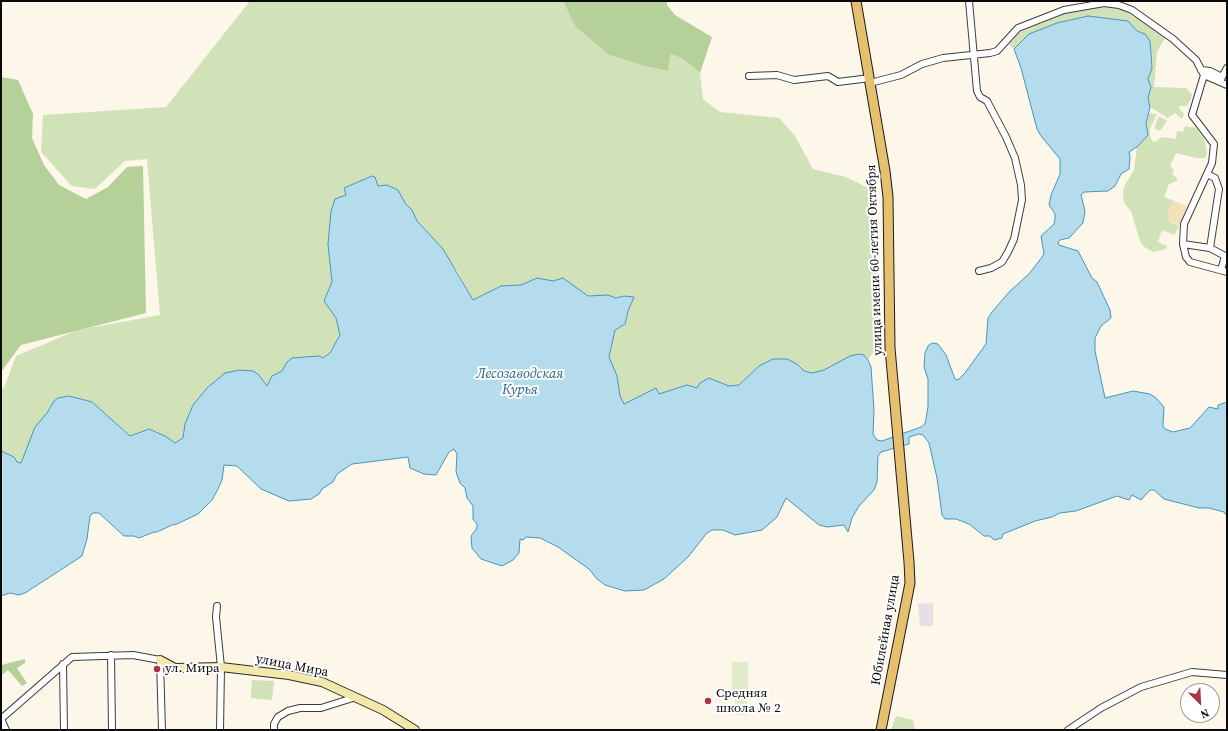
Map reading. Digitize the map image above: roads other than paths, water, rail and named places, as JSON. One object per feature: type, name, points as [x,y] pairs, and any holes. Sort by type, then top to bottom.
[{"type":"main road","name":"улица имени 60-летия Октября","points":[[856,1],[884,157],[888,197],[890,341],[900,463]]},
{"type":"main road","name":"Юбилейная улица","points":[[881,730],[910,583],[900,463]]},
{"type":"street","points":[[969,1],[977,91],[980,97],[987,101],[1006,136],[1015,158],[1021,185],[1022,200],[1014,239],[1002,262],[991,268],[979,271]]},
{"type":"street","points":[[749,76],[777,75],[794,80],[828,76],[838,82],[901,76],[922,64],[944,58],[997,51],[1018,28],[1064,10],[1104,3],[1119,5],[1132,10],[1148,20],[1173,39],[1196,60],[1203,72],[1221,80],[1227,85]]},
{"type":"street","points":[[1221,80],[1227,68]]},
{"type":"street","points":[[1183,244],[1210,248],[1226,256],[1224,271],[1190,262],[1186,257],[1183,244],[1184,224],[1212,162],[1214,144],[1192,115],[1203,72]]},
{"type":"street","points":[[1207,174],[1215,178],[1220,189],[1210,248]]},
{"type":"street","points":[[217,606],[216,617],[221,667],[220,730]]},
{"type":"street","points":[[111,655],[112,730]]},
{"type":"street","name":"улица Мира","points":[[1,719],[72,657],[133,655],[160,660],[175,668],[221,667],[289,675],[322,682],[382,710],[415,730]]},
{"type":"street","points":[[160,660],[162,730]]},
{"type":"street","points":[[63,664],[64,730]]},
{"type":"street","points":[[161,669],[175,668]]},
{"type":"street","points":[[1068,730],[1106,704],[1141,686],[1192,672],[1227,675]]},
{"type":"street","points":[[274,730],[274,724],[278,717],[288,711],[300,708],[321,708],[356,697]]},
{"type":"street","points":[[1,719],[6,730]]},
{"type":"water","name":"Лесозаводская Курья","points":[[1088,16],[1128,21],[1137,31],[1145,34],[1150,41],[1152,68],[1148,79],[1151,87],[1148,98],[1150,107],[1146,123],[1148,135],[1137,147],[1129,152],[1129,169],[1121,174],[1115,186],[1108,191],[1084,192],[1081,195],[1085,211],[1083,223],[1069,238],[1058,242],[1059,245],[1078,251],[1092,278],[1097,282],[1110,310],[1111,318],[1101,326],[1095,338],[1095,351],[1105,398],[1133,391],[1150,394],[1164,407],[1163,426],[1165,429],[1173,432],[1190,428],[1209,407],[1218,409],[1218,405],[1227,402],[1227,516],[1224,512],[1209,508],[1199,508],[1164,499],[1154,490],[1150,490],[1141,500],[1132,495],[1129,500],[1117,496],[1076,511],[1060,513],[1052,517],[1035,521],[1003,534],[1002,538],[994,540],[990,536],[984,536],[969,524],[956,519],[945,519],[942,515],[937,478],[929,443],[923,435],[919,434],[909,437],[909,444],[881,452],[878,456],[877,482],[874,490],[859,506],[852,518],[848,532],[844,525],[827,527],[819,525],[786,498],[777,517],[762,530],[735,535],[723,530],[712,530],[707,533],[688,557],[664,579],[644,590],[625,591],[605,585],[597,579],[589,569],[558,547],[540,538],[526,537],[523,540],[520,539],[519,553],[513,560],[502,566],[481,559],[472,548],[471,536],[477,528],[477,524],[473,519],[473,506],[467,498],[465,488],[460,483],[456,472],[457,454],[454,449],[449,452],[436,475],[424,474],[410,468],[408,457],[352,464],[337,474],[333,482],[311,499],[289,501],[261,489],[237,466],[224,465],[222,480],[217,491],[212,500],[198,514],[177,524],[139,538],[134,536],[124,536],[99,513],[93,513],[90,516],[87,539],[82,556],[25,593],[19,595],[10,593],[1,596],[1,451],[14,457],[17,462],[21,463],[35,427],[47,413],[54,401],[58,398],[69,396],[92,402],[130,436],[149,429],[165,436],[175,443],[183,438],[185,424],[193,405],[207,388],[225,373],[239,370],[253,371],[258,374],[267,386],[272,376],[282,371],[287,362],[292,358],[319,356],[323,358],[330,353],[340,335],[336,318],[324,301],[332,282],[328,244],[331,211],[335,199],[346,195],[344,188],[372,176],[375,177],[378,186],[387,185],[398,190],[405,203],[412,210],[417,221],[443,249],[473,300],[501,286],[521,285],[537,278],[553,281],[563,278],[588,296],[608,295],[616,298],[624,296],[634,297],[628,311],[625,324],[615,330],[609,357],[617,376],[620,396],[624,404],[656,388],[659,394],[687,385],[697,388],[700,383],[709,378],[729,386],[739,385],[759,366],[773,359],[787,359],[797,364],[804,371],[812,373],[824,370],[850,356],[859,354],[864,355],[871,367],[874,410],[873,434],[877,440],[882,441],[921,427],[925,424],[928,407],[928,379],[924,367],[925,353],[928,346],[932,343],[938,344],[946,355],[955,379],[958,380],[965,373],[986,344],[988,318],[992,312],[1010,291],[1029,274],[1044,254],[1041,236],[1054,224],[1055,214],[1049,205],[1051,195],[1060,174],[1060,159],[1037,129],[1021,68],[1014,49],[1029,34],[1057,23]]},
{"type":"place","name":"ул. Мира","points":[[157,669]]},
{"type":"place","name":"Средняя школа № 2","points":[[708,701]]}]
